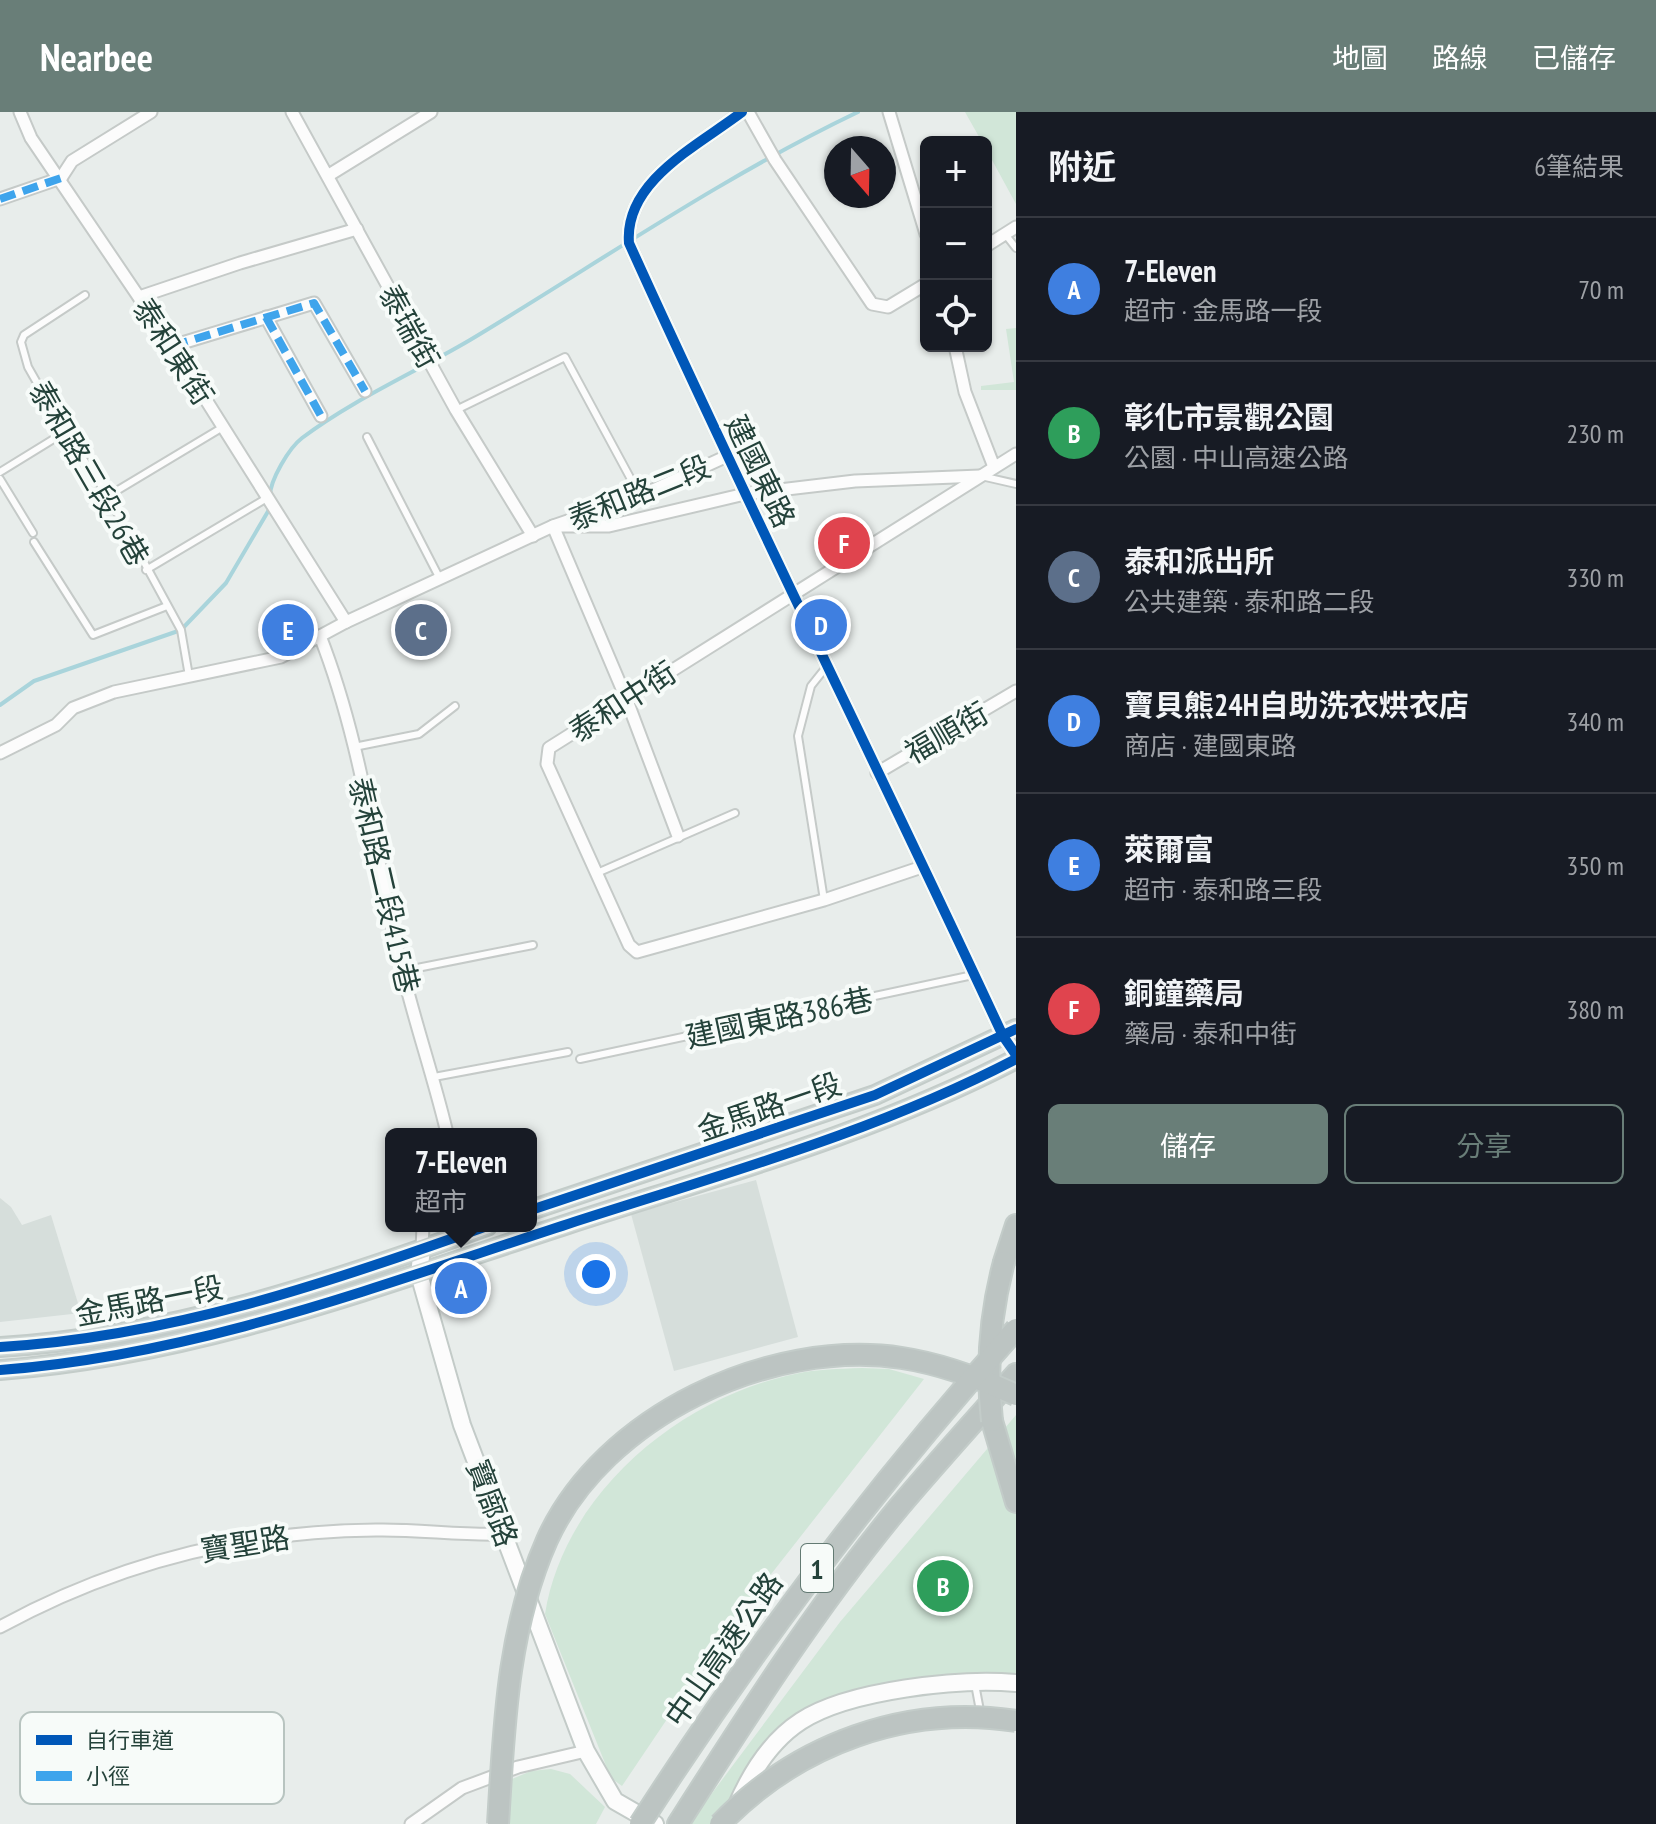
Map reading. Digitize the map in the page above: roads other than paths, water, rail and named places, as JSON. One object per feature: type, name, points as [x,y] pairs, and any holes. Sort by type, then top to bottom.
[{"type":"highway","points":[[1016,1225],[997,1288],[988,1390],[997,1447],[1016,1502]]},
{"type":"highway","name":"中山高速公路","points":[[640,1824],[717,1705],[846,1528],[1016,1329]]},
{"type":"highway","points":[[498,1824],[506,1706],[517,1626],[548,1539],[575,1494],[637,1432],[724,1381],[774,1365],[822,1356],[900,1357],[968,1374],[1016,1395]]},
{"type":"highway","name":"中山高速公路","points":[[678,1824],[737,1731],[855,1565],[898,1509],[1016,1374]]},
{"type":"highway","points":[[725,1820],[774,1775],[842,1740],[874,1729],[934,1719],[989,1717],[1016,1721]]},
{"type":"main road","name":"金馬路一段","points":[[537,1208],[848,1105],[946,1064],[1010,1032]]},
{"type":"main road","name":"金馬路一段","points":[[0,1370],[55,1366],[179,1344],[285,1317],[850,1133],[979,1078],[1016,1057]]},
{"type":"main road","name":"金馬路一段","points":[[0,1347],[99,1337],[173,1323],[261,1300],[470,1232]]},
{"type":"street","name":"泰和東街","points":[[20,112],[31,138],[172,346],[346,622]]},
{"type":"street","points":[[0,199],[61,178],[72,161],[151,112]]},
{"type":"street","name":"泰瑞街","points":[[292,112],[456,410],[533,536]]},
{"type":"street","points":[[329,175],[431,112]]},
{"type":"street","name":"建國東路","points":[[742,112],[655,178],[640,195],[627,224],[628,239],[725,457],[794,592],[922,867],[1010,1032],[1016,1057]]},
{"type":"street","points":[[748,112],[775,160],[872,304],[888,307],[920,288]]},
{"type":"street","points":[[889,112],[920,214]]},
{"type":"street","points":[[992,242],[1016,227]]},
{"type":"street","points":[[139,297],[357,229]]},
{"type":"street","points":[[172,346],[314,303],[365,391]]},
{"type":"street","points":[[266,317],[321,416]]},
{"type":"street","points":[[956,352],[965,392],[994,467]]},
{"type":"street","name":"泰和中街","points":[[922,867],[824,900],[637,952],[629,945],[547,764],[549,748],[1016,454]]},
{"type":"street","name":"泰和路二段","points":[[0,753],[56,725],[73,708],[114,692],[281,657],[346,622],[553,526],[640,496],[725,457]]},
{"type":"street","name":"泰和路二段","points":[[553,526],[609,526],[745,494],[855,481],[981,476]]},
{"type":"street","points":[[553,526],[626,698],[678,836]]},
{"type":"street","name":"泰和路二段415巷","points":[[320,636],[342,691],[402,971],[446,1128]]},
{"type":"street","name":"福順街","points":[[877,773],[1016,691]]},
{"type":"street","points":[[422,1249],[423,1232]]},
{"type":"street","name":"寶廍路","points":[[422,1249],[419,1274],[462,1425],[586,1751],[615,1801],[655,1824]]},
{"type":"street","name":"寶聖路","points":[[0,1627],[136,1567],[251,1539],[374,1530],[505,1534]]},
{"type":"street","points":[[725,1820],[751,1772],[802,1721],[857,1699],[974,1681],[1016,1683]]},
{"type":"street","points":[[725,1820],[804,1760],[855,1742],[927,1727],[983,1723],[1016,1731]]},
{"type":"street","points":[[411,1824],[462,1788],[518,1767],[586,1751]]},
{"type":"lane","points":[[1005,234],[1016,248]]},
{"type":"lane","name":"泰和路三段26巷","points":[[85,295],[24,335],[21,342],[28,367],[65,432],[108,496],[181,630],[189,676]]},
{"type":"lane","points":[[456,410],[565,357],[640,496]]},
{"type":"lane","points":[[108,496],[223,427]]},
{"type":"lane","points":[[0,472],[65,432]]},
{"type":"lane","points":[[367,437],[440,579]]},
{"type":"lane","points":[[981,476],[1016,484]]},
{"type":"lane","points":[[0,479],[33,533]]},
{"type":"lane","points":[[146,570],[271,503]]},
{"type":"lane","points":[[34,542],[93,635],[167,606]]},
{"type":"lane","points":[[824,900],[798,736],[811,686],[827,666]]},
{"type":"lane","points":[[354,747],[419,734],[455,706]]},
{"type":"lane","points":[[597,873],[735,813]]},
{"type":"lane","points":[[402,971],[533,945]]},
{"type":"lane","name":"建國東路386巷","points":[[580,1059],[977,974]]},
{"type":"lane","points":[[434,1077],[568,1052]]},
{"type":"lane","points":[[974,1681],[983,1723]]},
{"type":"waterway","points":[[270,496],[277,473],[292,449],[322,424],[470,340],[709,192],[858,112]]},
{"type":"waterway","points":[[0,705],[34,681],[181,630],[226,583],[270,508]]},
{"type":"place","name":"銅鐘藥局","points":[[844,543]]},
{"type":"place","name":"寶貝熊24H自助洗衣烘衣店","points":[[821,625]]},
{"type":"place","name":"萊爾富","points":[[288,630]]},
{"type":"place","name":"泰和派出所","points":[[421,630]]},
{"type":"place","name":"7-Eleven","points":[[461,1288]]},
{"type":"place","name":"彰化市景觀公園","points":[[943,1586]]}]
